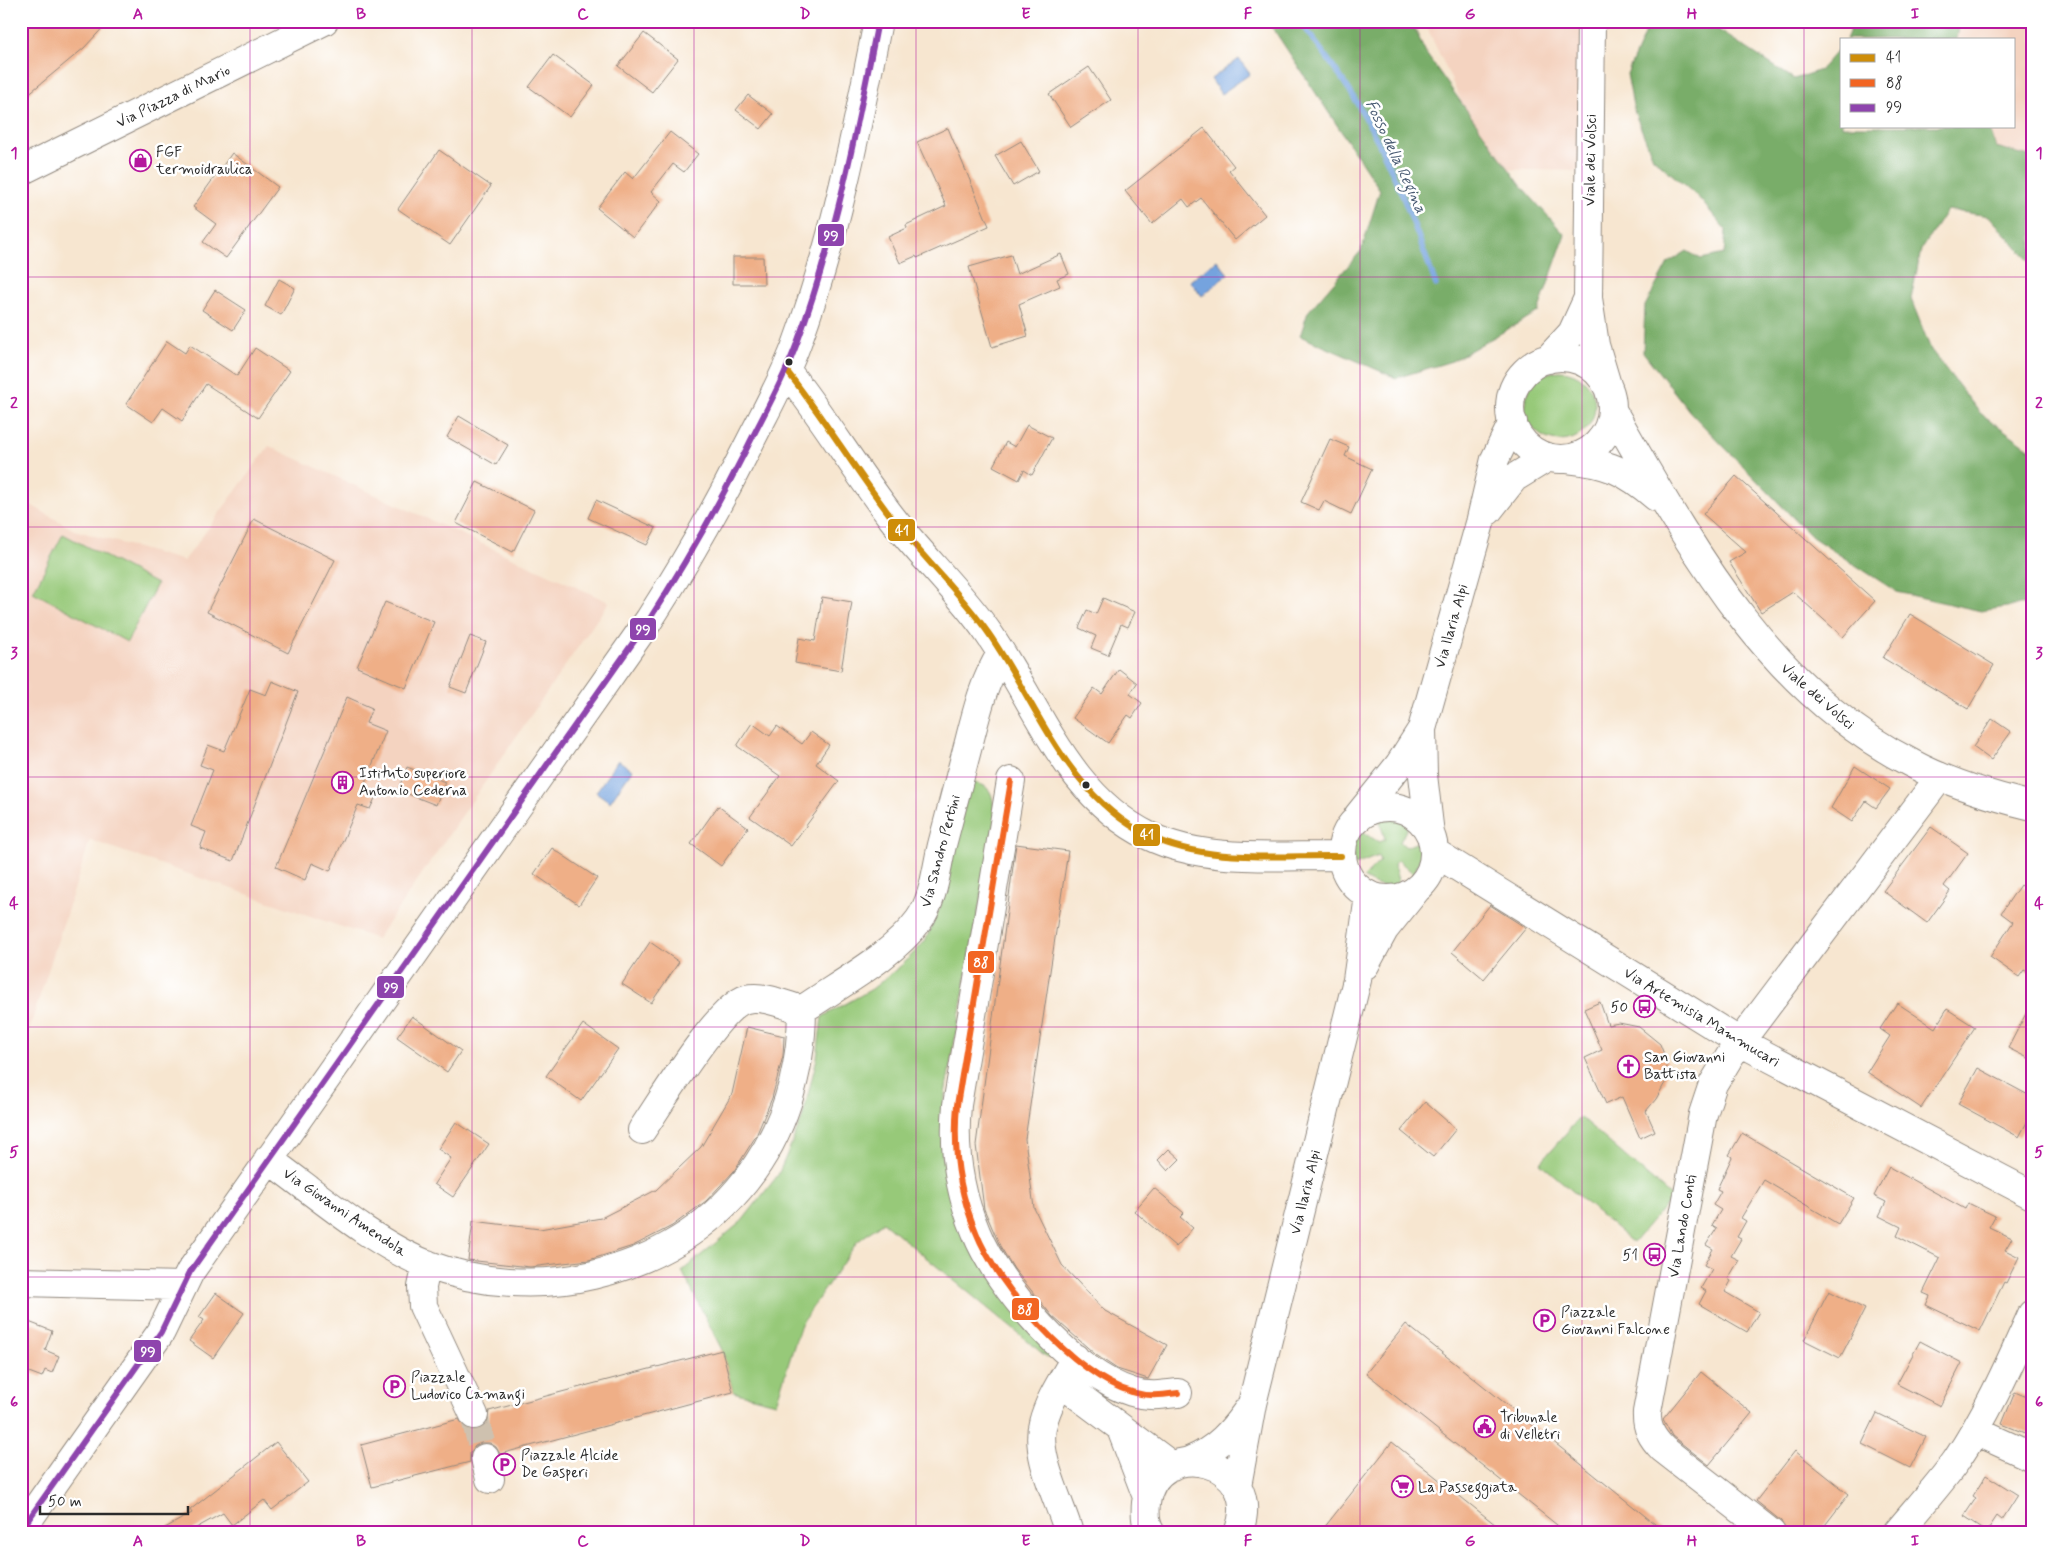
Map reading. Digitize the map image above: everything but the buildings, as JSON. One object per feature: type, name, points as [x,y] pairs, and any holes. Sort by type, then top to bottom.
[{"type":"street","name":"Via Piazza di Mario","points":[[21,171],[324,21]]},
{"type":"street","points":[[21,1530],[162,1332],[174,1309],[182,1286],[268,1159],[653,613],[719,502],[786,370],[805,319],[838,202],[878,21]]},
{"type":"street","name":"Viale dei Volsci","points":[[1591,21],[1588,298],[1595,344],[1610,398],[1667,506],[1725,595],[1756,635],[1794,677],[1834,713],[1876,743],[1910,763],[1940,776],[2032,806]]},
{"type":"street","name":"Viale dei Volsci","points":[[1548,359],[1572,333],[1588,298]]},
{"type":"street","points":[[1480,523],[1500,493],[1514,478],[1557,458],[1580,455],[1593,448],[1603,437],[1610,424],[1610,398],[1597,371],[1582,361],[1565,357],[1548,359],[1533,366],[1521,376],[1513,391],[1510,406],[1512,422],[1520,438],[1532,450],[1557,458]]},
{"type":"street","points":[[786,370],[818,410],[884,508],[979,621],[1069,766],[1106,808],[1131,826],[1164,842],[1206,853],[1341,856]]},
{"type":"street","name":"Via Ilaria Alpi","points":[[1352,822],[1399,765],[1422,729],[1480,523],[1497,452],[1512,422]]},
{"type":"street","name":"Viale dei Volsci","points":[[1557,458],[1601,463],[1617,468],[1667,506]]},
{"type":"street","name":"Via Sandro Pertini","points":[[802,1010],[885,952],[912,928],[923,914],[935,880],[953,801],[980,700],[989,675],[1001,654]]},
{"type":"street","name":"Via Ilaria Alpi","points":[[1422,729],[1423,775],[1432,843]]},
{"type":"street","name":"Via Lando Conti","points":[[1771,1533],[1658,1444],[1650,1432],[1646,1419],[1704,1106],[1716,1077],[1740,1042],[1940,776]]},
{"type":"street","points":[[1012,781],[957,1105],[956,1153],[968,1210],[989,1259],[1032,1318],[1075,1358],[1128,1391],[1153,1396],[1178,1393]]},
{"type":"street","points":[[1394,807],[1413,814],[1423,822],[1432,843],[1432,866],[1426,879],[1416,890],[1393,899],[1380,899],[1368,896],[1358,889],[1349,880],[1341,856],[1346,833],[1352,822],[1375,808],[1394,807]]},
{"type":"street","name":"Via Artemisia Mammucari","points":[[1432,843],[1740,1042],[2032,1195]]},
{"type":"street","name":"Via Ilaria Alpi","points":[[1357,980],[1384,930],[1416,890]]},
{"type":"street","name":"Via Ilaria Alpi","points":[[1238,1533],[1243,1518],[1240,1495],[1252,1404],[1357,980],[1368,896]]},
{"type":"street","points":[[642,1130],[712,1028],[735,1004],[748,999],[763,999],[802,1010]]},
{"type":"street","name":"Via Giovanni Amendola","points":[[268,1159],[381,1241],[427,1264],[488,1279],[518,1282],[560,1281],[628,1265],[655,1254],[686,1236],[708,1220],[730,1200],[755,1168],[775,1135],[786,1108],[797,1071],[801,1042],[802,1010]]},
{"type":"street","points":[[427,1264],[422,1287],[423,1306],[474,1415]]},
{"type":"street","points":[[24,1287],[182,1286]]},
{"type":"street","points":[[1897,1533],[1943,1478],[1975,1430],[1998,1390],[2032,1314]]},
{"type":"street","points":[[1069,1533],[1041,1444],[1041,1430],[1045,1415],[1075,1358]]},
{"type":"street","points":[[1061,1383],[1121,1429],[1181,1464],[1203,1462],[1217,1466],[1228,1474],[1261,1533]]},
{"type":"street","name":"Via Ilaria Alpi","points":[[1147,1497],[1152,1484],[1161,1474],[1204,1454],[1220,1443],[1236,1427],[1252,1404]]},
{"type":"street","points":[[1121,1429],[1147,1497],[1145,1513],[1151,1533]]},
{"type":"street","points":[[1975,1430],[2032,1457]]},
{"type":"shaded area","points":[[1424,21],[1582,21],[1580,171],[1493,169]]},
{"type":"shaded area","points":[[1960,21],[2032,21],[2032,162],[2029,156],[1996,147],[1989,128],[2016,128],[2016,38],[1957,38]]},
{"type":"shaded area","points":[[269,446],[609,602],[377,939],[90,840],[21,1055],[21,499],[74,530],[184,561]]},
{"type":"green space","points":[[1268,21],[1411,21],[1427,55],[1522,187],[1565,235],[1538,312],[1452,361],[1396,378],[1300,336],[1308,312],[1361,251],[1380,190]]},
{"type":"green space","points":[[1650,21],[1713,21],[1717,29],[1794,79],[1820,70],[1840,47],[1840,128],[1989,128],[1996,147],[2029,156],[2032,162],[2032,264],[1989,216],[1947,210],[1921,250],[1911,299],[1931,350],[1980,413],[2032,450],[2032,603],[1981,611],[1897,592],[1812,537],[1690,412],[1643,352],[1645,306],[1668,263],[1687,251],[1701,259],[1724,254],[1726,230],[1698,197],[1653,158],[1634,111],[1627,74]]},
{"type":"green space","points":[[1854,21],[1960,21],[1957,38],[1846,38]]},
{"type":"green space","points":[[1560,371],[1573,374],[1585,381],[1592,393],[1595,406],[1592,419],[1585,431],[1573,438],[1560,441],[1547,438],[1535,431],[1528,419],[1525,406],[1528,393],[1535,381],[1547,374]]},
{"type":"green space","points":[[63,534],[157,584],[127,642],[33,592]]},
{"type":"green space","points":[[970,782],[984,786],[991,793],[995,818],[945,1094],[942,1156],[961,1229],[1056,1348],[1048,1358],[883,1222],[857,1242],[801,1324],[776,1403],[733,1392],[722,1350],[682,1271],[742,1221],[778,1175],[802,1119],[817,1058],[822,1017],[872,989],[903,964],[925,941],[940,908]]},
{"type":"green space","points":[[1379,819],[1400,821],[1408,826],[1400,842],[1406,847],[1420,841],[1422,853],[1414,874],[1398,860],[1394,864],[1399,885],[1389,887],[1376,885],[1363,878],[1380,861],[1378,856],[1355,865],[1353,856],[1354,843],[1360,831],[1379,842],[1385,839]]},
{"type":"green space","points":[[1580,1117],[1672,1197],[1633,1243],[1540,1163]]},
{"type":"water","points":[[1239,59],[1250,74],[1221,94],[1211,79]]},
{"type":"water","points":[[1217,260],[1228,274],[1202,296],[1190,281]]},
{"type":"water","points":[[618,760],[632,770],[610,802],[596,792]]},
{"type":"waterway","name":"Fosso della Regina","points":[[1300,21],[1347,86],[1378,142],[1409,212],[1436,285]]},
{"type":"tunnel","points":[[474,1415],[485,1458]]},
{"type":"transit line","name":"99","points":[[21,1530],[161,1332],[190,1272],[649,620],[701,534],[737,468],[780,382],[792,356],[811,304],[844,184],[878,21]]},
{"type":"transit line","name":"41","points":[[786,370],[892,518],[989,634],[1007,661],[1057,747],[1096,798],[1121,819],[1149,836],[1171,845],[1195,851],[1268,857],[1341,856]]},
{"type":"transit line","name":"88","points":[[1011,781],[957,1105],[957,1154],[965,1201],[986,1254],[1001,1278],[1040,1326],[1063,1349],[1110,1383],[1132,1392],[1149,1395],[1178,1393]]},
{"type":"place","name":"FGF termoidraulica","points":[[140,161]]},
{"type":"place","name":"Istituto superiore Antonio Cederna","points":[[343,782]]},
{"type":"place","name":"50","points":[[1644,1007]]},
{"type":"place","name":"San Giovanni Battista","points":[[1628,1066]]},
{"type":"place","name":"51","points":[[1654,1255]]},
{"type":"place","name":"Piazzale Giovanni Falcone","points":[[1545,1321]]},
{"type":"place","name":"Piazzale Ludovico Camangi","points":[[395,1386]]},
{"type":"place","name":"Tribunale di Velletri","points":[[1484,1426]]},
{"type":"place","name":"Piazzale Alcide De Gasperi","points":[[505,1464]]},
{"type":"place","name":"La Passeggiata","points":[[1402,1487]]}]
